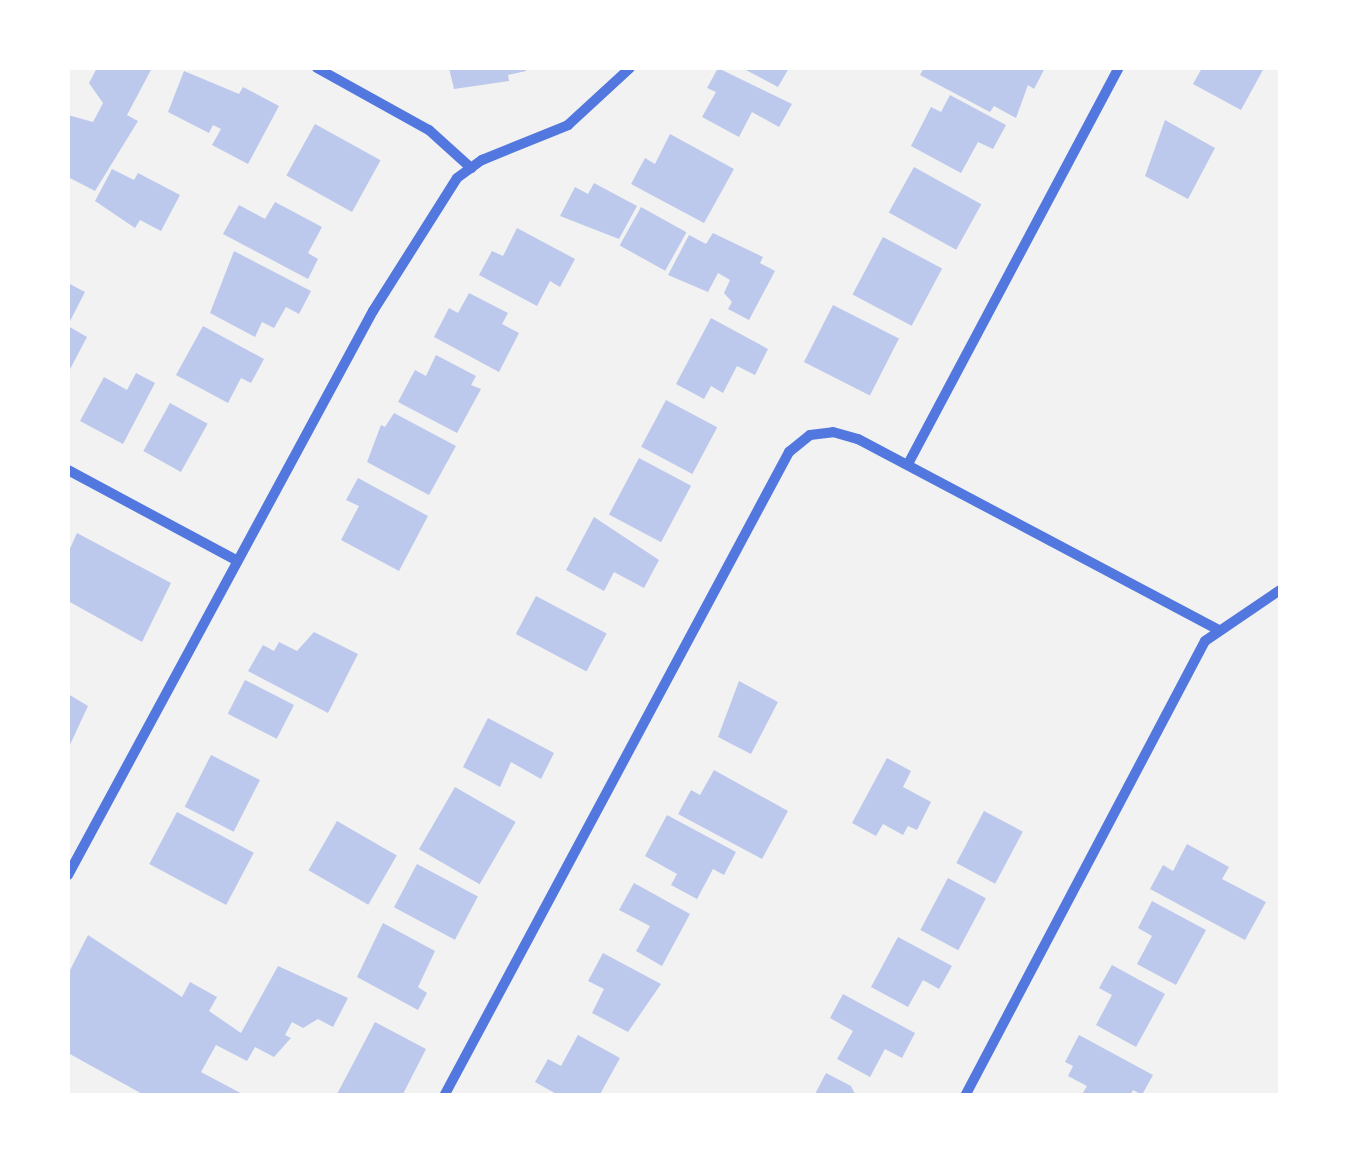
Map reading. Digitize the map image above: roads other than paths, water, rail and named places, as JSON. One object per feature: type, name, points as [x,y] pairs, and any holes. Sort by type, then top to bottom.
[{"type":"street","points":[[317,68],[429,130],[471,168]]},
{"type":"street","points":[[68,875],[391,280],[471,168],[568,125],[630,68]]},
{"type":"street","points":[[908,464],[1119,68]]},
{"type":"street","points":[[444,1096],[789,452],[810,435],[846,434],[1217,629]]},
{"type":"street","points":[[68,470],[236,560]]},
{"type":"street","points":[[965,1096],[1196,657],[1217,629],[1280,590]]}]
